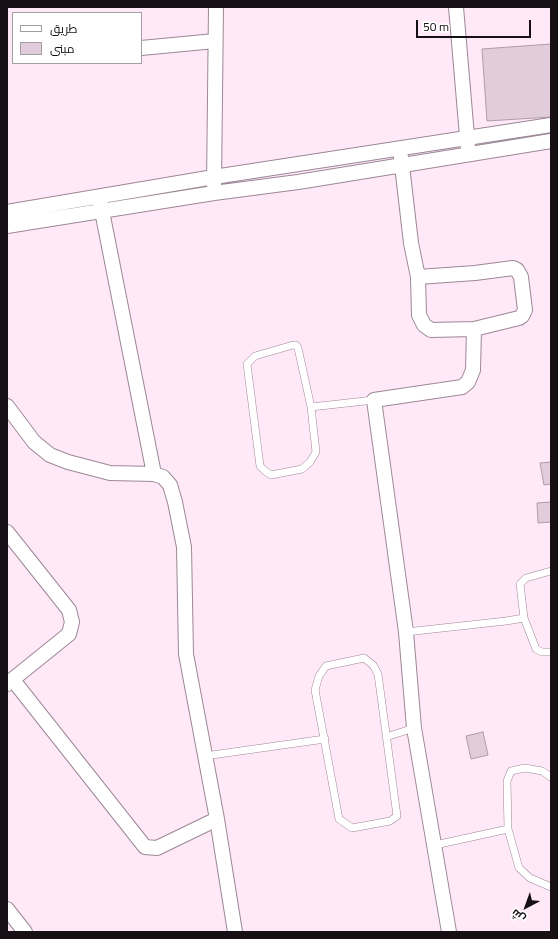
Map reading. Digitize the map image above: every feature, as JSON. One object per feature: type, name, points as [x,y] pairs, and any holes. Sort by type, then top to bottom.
[{"type":"street","points":[[214,193],[216,7]]},
{"type":"street","points":[[456,7],[469,154]]},
{"type":"street","points":[[142,48],[215,41]]},
{"type":"street","points":[[7,212],[214,177],[551,125]]},
{"type":"street","points":[[7,226],[551,142]]},
{"type":"street","points":[[400,149],[412,243],[418,277],[419,315],[424,325],[431,330],[474,329],[522,316],[525,310],[521,277],[517,270],[513,268],[475,273],[418,277]]},
{"type":"street","points":[[99,196],[154,474]]},
{"type":"street","points":[[449,932],[414,728],[406,632],[374,400],[462,387],[468,382],[473,370],[474,329]]},
{"type":"street","points":[[9,413],[34,442],[50,455],[68,462],[110,473],[154,474],[163,477],[170,485],[176,502],[184,547],[186,654],[217,819],[235,932]]},
{"type":"street","points":[[7,532],[69,610],[72,622],[69,634],[10,682],[144,847],[157,848],[217,819]]},
{"type":"street","points":[[7,909],[25,932]]},
{"type":"lane","points":[[296,345],[298,348],[311,407],[316,452],[310,462],[302,469],[271,475],[265,472],[260,466],[247,364],[255,356],[296,345]]},
{"type":"lane","points":[[311,407],[374,400]]},
{"type":"lane","points":[[551,571],[526,578],[521,582],[521,599],[524,618],[536,649],[542,652],[551,652]]},
{"type":"lane","points":[[406,632],[506,622],[524,618]]},
{"type":"lane","points":[[364,658],[373,666],[378,674],[386,737],[397,816],[390,821],[352,828],[339,819],[315,690],[319,676],[326,666],[364,658]]},
{"type":"lane","points":[[386,737],[414,728]]},
{"type":"lane","points":[[205,756],[325,739]]},
{"type":"lane","points":[[551,777],[542,771],[525,768],[511,771],[506,781],[508,829],[520,868],[530,878],[551,887]]},
{"type":"lane","points":[[434,845],[508,829]]},
{"type":"building","points":[[551,44],[551,117],[487,121],[482,49]]},
{"type":"building","points":[[551,462],[551,484],[544,485],[540,463]]},
{"type":"building","points":[[551,502],[551,522],[538,523],[537,503]]},
{"type":"building","points":[[483,732],[488,755],[471,759],[466,736]]}]
